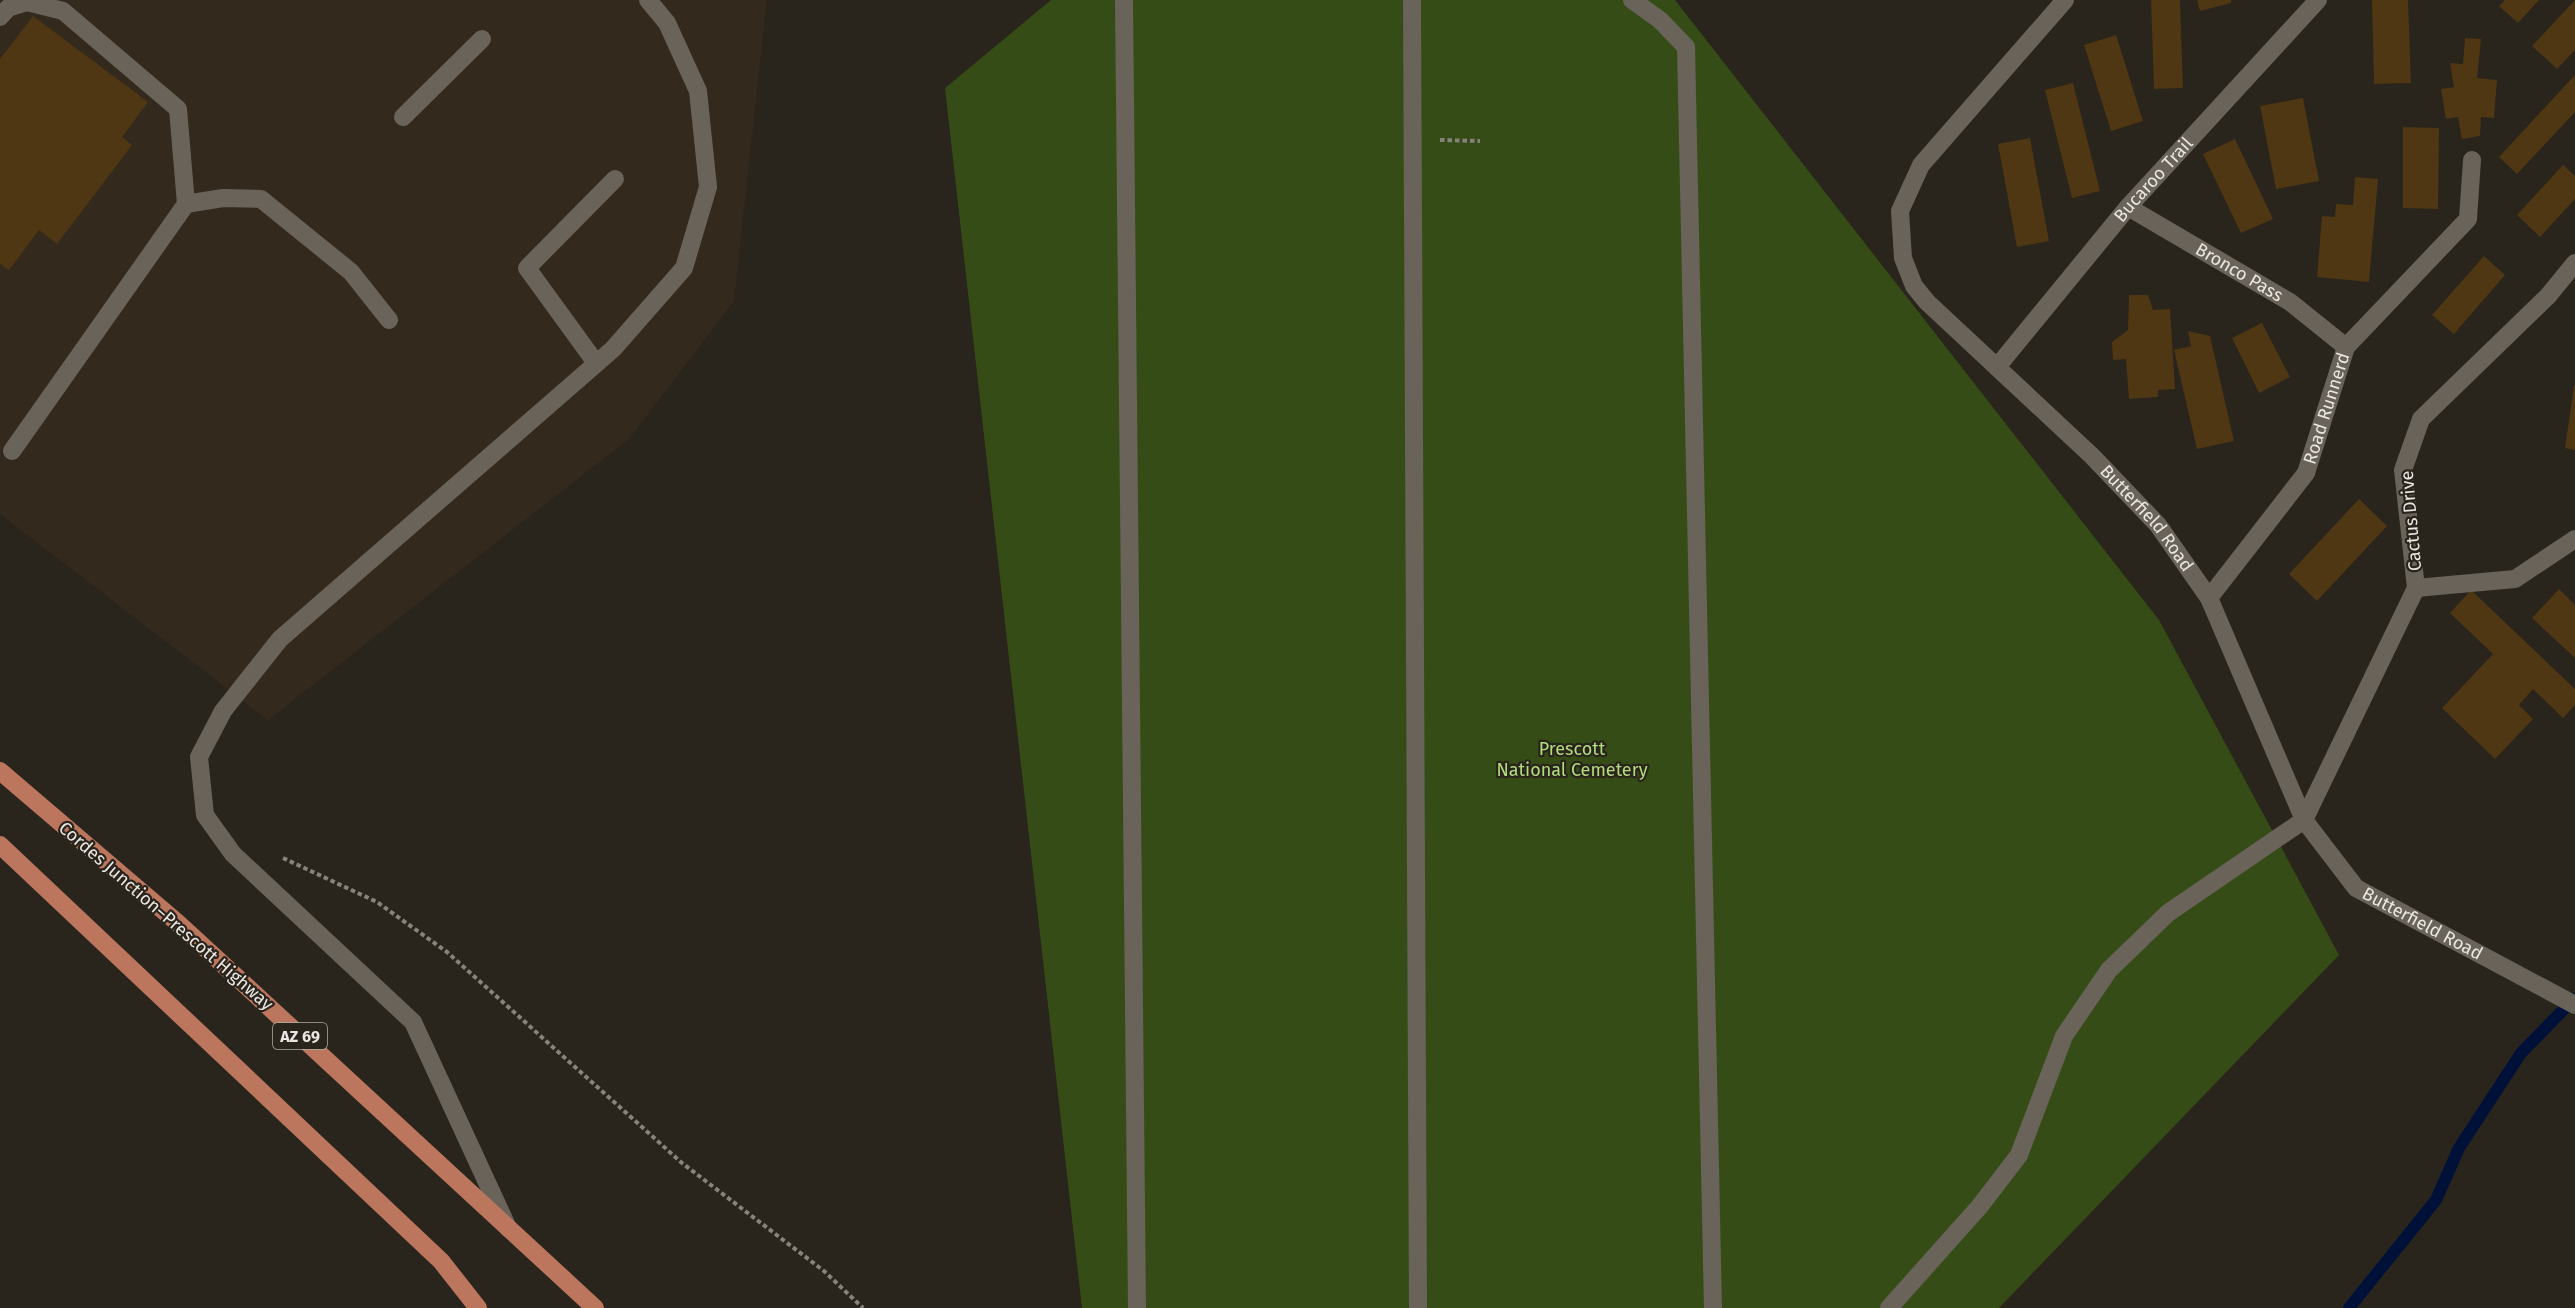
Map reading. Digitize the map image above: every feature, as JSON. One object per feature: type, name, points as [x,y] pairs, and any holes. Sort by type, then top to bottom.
[{"type":"main road","name":"Cordes Junction–Prescott Highway","points":[[0,771],[179,924],[595,1308]]},
{"type":"main road","points":[[0,845],[441,1261],[478,1308]]},
{"type":"street","points":[[508,1228],[413,1022],[233,854],[205,815],[199,757],[223,711],[280,639],[613,349],[684,268],[708,187],[698,91],[667,23],[648,0]]},
{"type":"street","points":[[1125,0],[1137,1308]]},
{"type":"street","points":[[1412,0],[1418,1308]]},
{"type":"street","points":[[1632,0],[1660,20],[1686,47],[1713,1308]]},
{"type":"street","name":"Butterfield Road","points":[[2065,0],[1921,165],[1900,211],[1903,258],[1914,286],[1927,302],[2092,456],[2158,525],[2210,598],[2304,820],[2356,888],[2575,1005]]},
{"type":"street","name":"Bucaroo Trail","points":[[1997,367],[2128,207],[2318,0]]},
{"type":"street","points":[[0,17],[8,8],[27,2],[63,11],[178,109],[186,204],[12,450]]},
{"type":"street","points":[[403,117],[482,39]]},
{"type":"street","name":"Road Runnerd","points":[[2210,598],[2306,474],[2346,347],[2468,219],[2472,160]]},
{"type":"street","points":[[596,363],[527,268],[615,179]]},
{"type":"street","points":[[186,204],[223,198],[261,199],[351,272],[389,320]]},
{"type":"street","name":"Bronco Pass","points":[[2128,207],[2290,302],[2346,347]]},
{"type":"street","name":"Cactus Drive","points":[[2304,820],[2416,588],[2403,470],[2421,419],[2548,296],[2575,263]]},
{"type":"street","points":[[2416,588],[2515,579],[2575,539]]},
{"type":"street","points":[[1889,1308],[1980,1206],[2019,1155],[2064,1036],[2109,970],[2168,913],[2304,820]]},
{"type":"path","points":[[1412,139],[1480,141]]},
{"type":"path","points":[[277,855],[377,902],[447,952],[682,1162],[824,1272],[863,1308]]},
{"type":"shaded area","points":[[0,0],[767,0],[734,301],[629,439],[268,720],[0,514]]},
{"type":"green space","name":"Prescott National Cemetery","points":[[1051,0],[1675,0],[2159,620],[2339,955],[1999,1308],[1082,1308],[945,88]]},
{"type":"building","points":[[2151,0],[2180,0],[2183,88],[2154,89]]},
{"type":"building","points":[[2197,0],[2231,0],[2231,3],[2200,11]]},
{"type":"building","points":[[2372,0],[2408,0],[2411,83],[2374,84]]},
{"type":"building","points":[[2505,0],[2539,0],[2518,23],[2499,6]]},
{"type":"building","points":[[2575,0],[2575,50],[2557,69],[2532,46]]},
{"type":"building","points":[[33,16],[148,102],[122,137],[132,145],[57,244],[39,230],[9,270],[0,264],[0,59]]},
{"type":"building","points":[[2116,35],[2143,121],[2111,131],[2084,45]]},
{"type":"building","points":[[2465,38],[2481,39],[2477,78],[2497,80],[2494,118],[2481,117],[2480,136],[2462,139],[2458,117],[2446,119],[2441,89],[2454,87],[2450,63],[2463,64]]},
{"type":"building","points":[[2575,75],[2575,112],[2517,174],[2499,157]]},
{"type":"building","points":[[2073,83],[2100,191],[2072,198],[2045,90]]},
{"type":"building","points":[[2303,98],[2319,181],[2276,189],[2260,106]]},
{"type":"building","points":[[2403,127],[2439,128],[2438,209],[2403,208]]},
{"type":"building","points":[[2030,138],[2049,241],[2017,247],[1998,144]]},
{"type":"building","points":[[2235,139],[2273,219],[2241,233],[2203,154]]},
{"type":"building","points":[[2563,165],[2575,176],[2575,199],[2540,237],[2517,215]]},
{"type":"building","points":[[2355,177],[2378,179],[2369,282],[2317,277],[2322,216],[2335,217],[2336,204],[2353,205]]},
{"type":"building","points":[[2484,256],[2505,275],[2454,334],[2432,315]]},
{"type":"building","points":[[2129,295],[2148,295],[2153,310],[2170,309],[2175,389],[2158,390],[2158,397],[2129,399],[2126,359],[2113,360],[2112,342],[2128,330]]},
{"type":"building","points":[[2262,323],[2290,377],[2259,393],[2232,338]]},
{"type":"building","points":[[2188,331],[2210,336],[2234,441],[2197,449],[2174,350],[2191,346]]},
{"type":"building","points":[[2575,386],[2575,450],[2565,448]]},
{"type":"building","points":[[2359,499],[2387,526],[2317,601],[2289,574]]},
{"type":"building","points":[[2559,589],[2575,605],[2575,658],[2532,618]]},
{"type":"building","points":[[2471,590],[2575,689],[2575,705],[2563,718],[2533,689],[2519,705],[2533,719],[2495,759],[2442,708],[2493,654],[2450,613]]},
{"type":"waterway","points":[[2349,1308],[2436,1200],[2459,1148],[2521,1053],[2574,999]]}]
